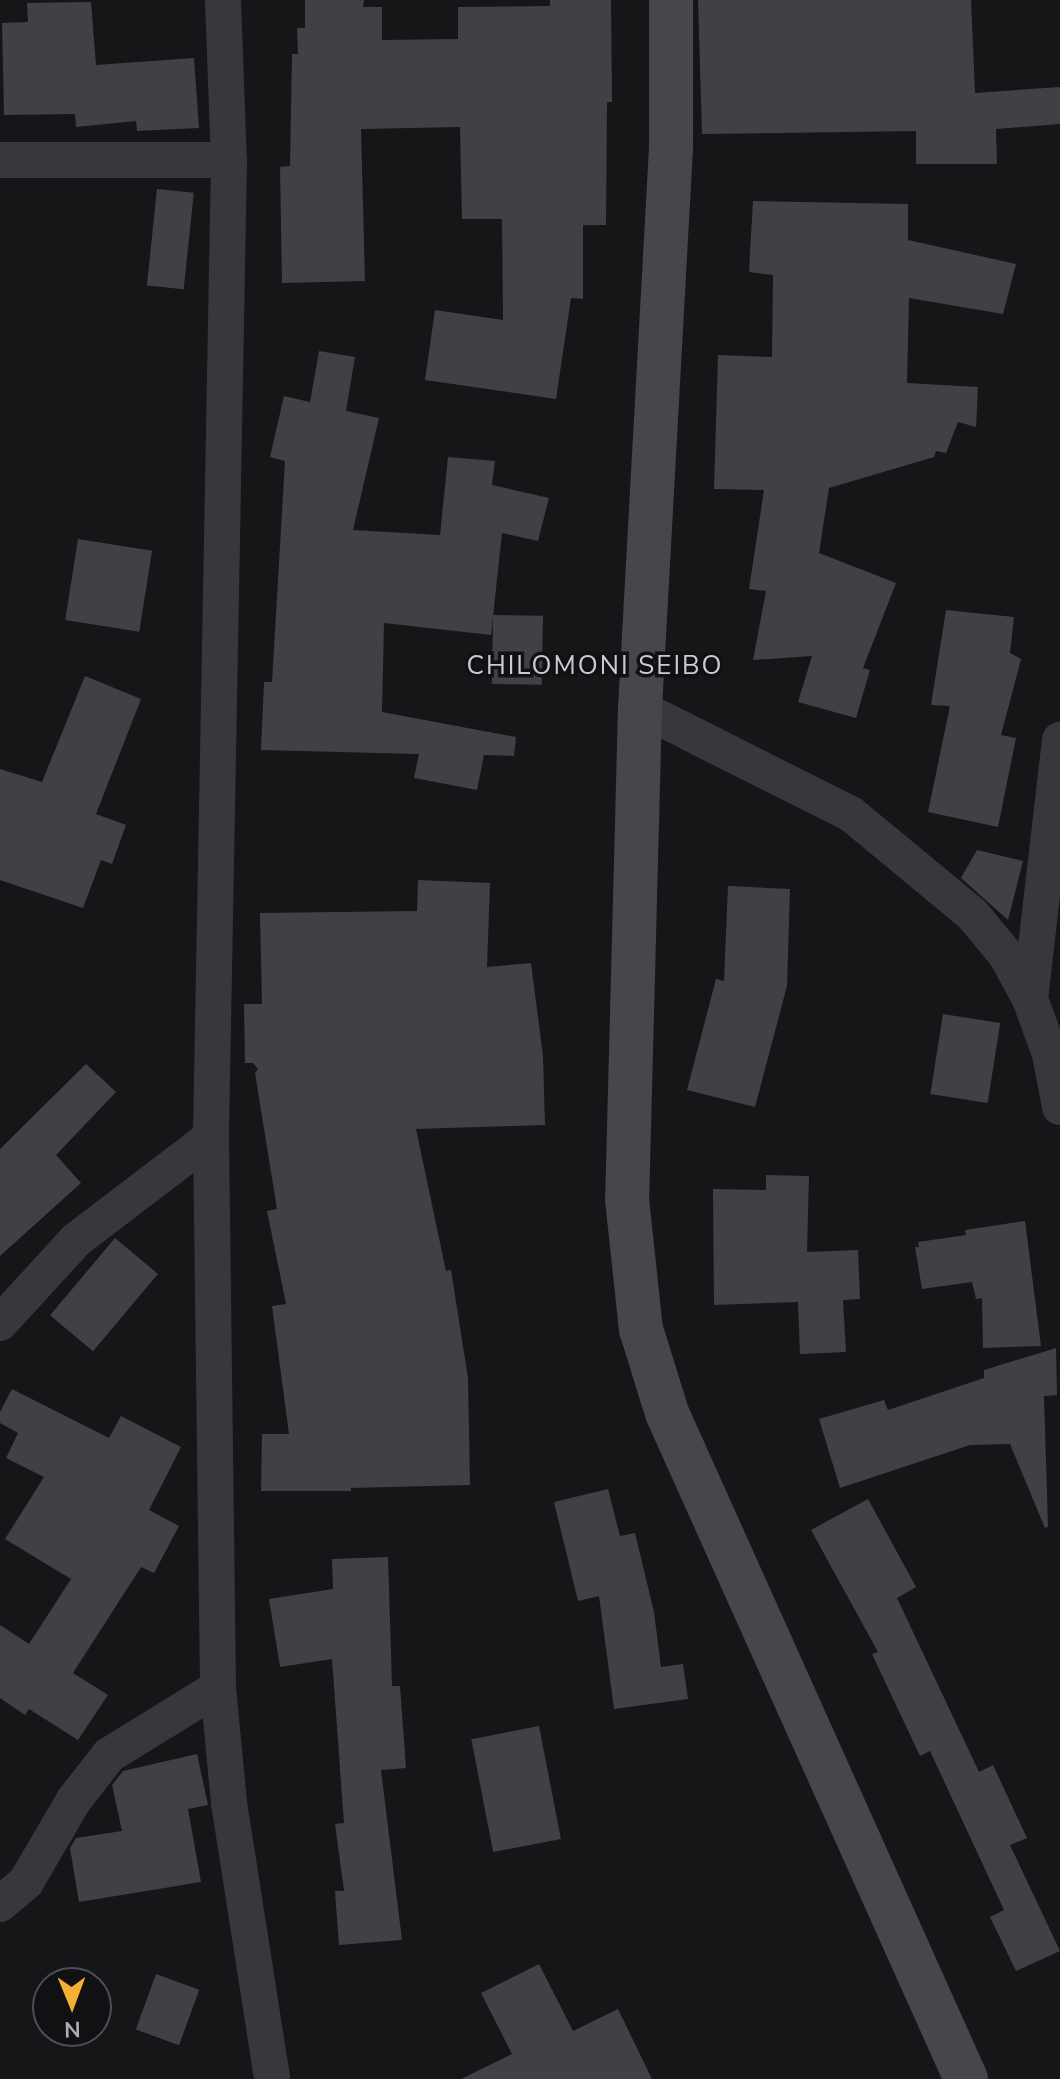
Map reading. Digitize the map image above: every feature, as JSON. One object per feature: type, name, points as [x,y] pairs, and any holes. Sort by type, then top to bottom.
[{"type":"street","points":[[223,0],[229,160],[211,1137],[218,1688],[229,1803],[272,2079]]},
{"type":"street","points":[[671,0],[667,264],[640,708],[627,1199],[641,1329],[667,1413],[966,2079]]},
{"type":"street","points":[[0,160],[229,160]]},
{"type":"street","points":[[640,708],[851,814],[972,914],[1006,955],[1030,999],[1055,1055],[1060,1107]]},
{"type":"street","points":[[1030,999],[1060,740]]},
{"type":"street","points":[[0,1323],[76,1240],[211,1137]]},
{"type":"street","points":[[0,1904],[26,1882],[74,1800],[109,1755],[218,1688]]},
{"type":"building","points":[[305,0],[364,0],[363,7],[382,7],[382,40],[458,39],[458,7],[550,6],[550,0],[611,0],[612,102],[607,102],[606,225],[583,225],[583,299],[571,298],[556,399],[425,380],[435,310],[503,320],[502,219],[462,219],[460,127],[361,129],[365,281],[282,283],[280,167],[290,166],[292,54],[298,54],[297,28],[305,28]]},
{"type":"building","points":[[698,0],[971,0],[975,93],[1060,87],[1060,124],[996,129],[997,164],[916,164],[916,131],[702,134]]},
{"type":"building","points":[[91,2],[96,65],[194,58],[199,128],[137,131],[136,121],[76,127],[75,114],[4,115],[2,23],[28,22],[27,3]]},
{"type":"building","points":[[157,189],[194,193],[184,289],[147,285]]},
{"type":"building","points":[[753,201],[908,204],[908,240],[1016,264],[1003,314],[909,298],[907,383],[978,387],[976,427],[958,422],[946,453],[936,451],[934,457],[829,488],[819,553],[896,583],[863,668],[870,670],[856,718],[798,702],[812,656],[753,660],[766,591],[749,589],[764,490],[714,489],[718,355],[772,357],[773,275],[749,272]]},
{"type":"building","points":[[319,351],[355,357],[346,411],[379,418],[353,530],[440,535],[448,457],[495,461],[492,485],[549,498],[538,541],[502,533],[491,635],[384,623],[382,712],[516,737],[514,756],[484,755],[477,790],[414,778],[419,754],[261,750],[264,682],[272,682],[285,461],[270,457],[284,396],[310,402]]},
{"type":"building","points":[[78,539],[152,551],[139,632],[65,620]]},
{"type":"building","points":[[946,610],[1014,617],[1010,653],[1021,659],[1001,735],[1016,738],[998,827],[928,812],[950,706],[931,705]]},
{"type":"building","points":[[493,615],[543,616],[542,685],[492,684]]},
{"type":"building","points":[[85,676],[141,699],[96,814],[126,825],[112,864],[101,860],[83,908],[0,880],[0,769],[42,782]]},
{"type":"building","points":[[977,850],[1023,861],[1008,920],[961,878]]},
{"type":"building","points":[[418,880],[490,883],[487,967],[531,963],[543,1056],[545,1125],[416,1129],[446,1271],[451,1270],[468,1378],[470,1485],[351,1488],[351,1491],[261,1491],[262,1434],[289,1434],[272,1306],[286,1304],[267,1211],[277,1209],[255,1073],[258,1069],[253,1063],[245,1063],[244,1004],[262,1004],[260,913],[417,911]]},
{"type":"building","points":[[728,886],[790,889],[787,986],[755,1107],[687,1090],[716,979],[724,981]]},
{"type":"building","points":[[943,1014],[1000,1023],[988,1103],[930,1094]]},
{"type":"building","points":[[86,1064],[116,1092],[56,1155],[81,1183],[0,1256],[0,1149]]},
{"type":"building","points":[[766,1175],[809,1176],[807,1252],[858,1250],[860,1299],[843,1300],[846,1352],[800,1354],[798,1302],[714,1305],[713,1189],[766,1190]]},
{"type":"building","points":[[1025,1221],[1041,1346],[983,1348],[982,1298],[976,1299],[972,1282],[922,1289],[915,1247],[919,1247],[918,1242],[966,1235],[965,1230]]},
{"type":"building","points":[[115,1238],[158,1274],[93,1351],[50,1315]]},
{"type":"building","points":[[1056,1348],[1057,1395],[1044,1396],[1048,1527],[1045,1528],[1010,1444],[970,1445],[840,1488],[819,1419],[884,1400],[888,1410],[984,1378],[984,1370]]},
{"type":"building","points":[[12,1389],[109,1438],[121,1416],[181,1447],[149,1510],[179,1526],[154,1573],[141,1567],[73,1673],[108,1695],[78,1740],[29,1709],[25,1715],[0,1698],[0,1625],[29,1644],[71,1579],[5,1539],[44,1477],[6,1458],[18,1433],[0,1423],[0,1412]]},
{"type":"building","points":[[608,1489],[620,1536],[635,1533],[654,1612],[661,1667],[683,1664],[688,1699],[614,1709],[599,1596],[578,1601],[554,1502]]},
{"type":"building","points":[[868,1499],[916,1587],[897,1598],[979,1772],[993,1765],[1027,1838],[1010,1845],[1060,1951],[1016,1971],[990,1917],[1004,1910],[930,1751],[920,1756],[872,1654],[878,1652],[811,1530]]},
{"type":"building","points":[[388,1557],[392,1686],[400,1686],[406,1768],[381,1770],[402,1940],[339,1945],[335,1891],[344,1891],[335,1824],[344,1823],[332,1659],[280,1667],[269,1599],[333,1589],[332,1559]]},
{"type":"building","points":[[539,1726],[561,1839],[493,1852],[471,1739]]},
{"type":"building","points":[[197,1754],[208,1805],[188,1809],[201,1882],[79,1902],[70,1848],[76,1838],[122,1831],[112,1785],[123,1771]]},
{"type":"building","points":[[539,1964],[573,2031],[618,2009],[652,2079],[461,2079],[512,2054],[481,1993]]},
{"type":"building","points":[[156,1974],[199,1990],[179,2045],[136,2029]]},
{"type":"district","name":"CHILOMONI SEIBO","points":[[595,666]]}]
